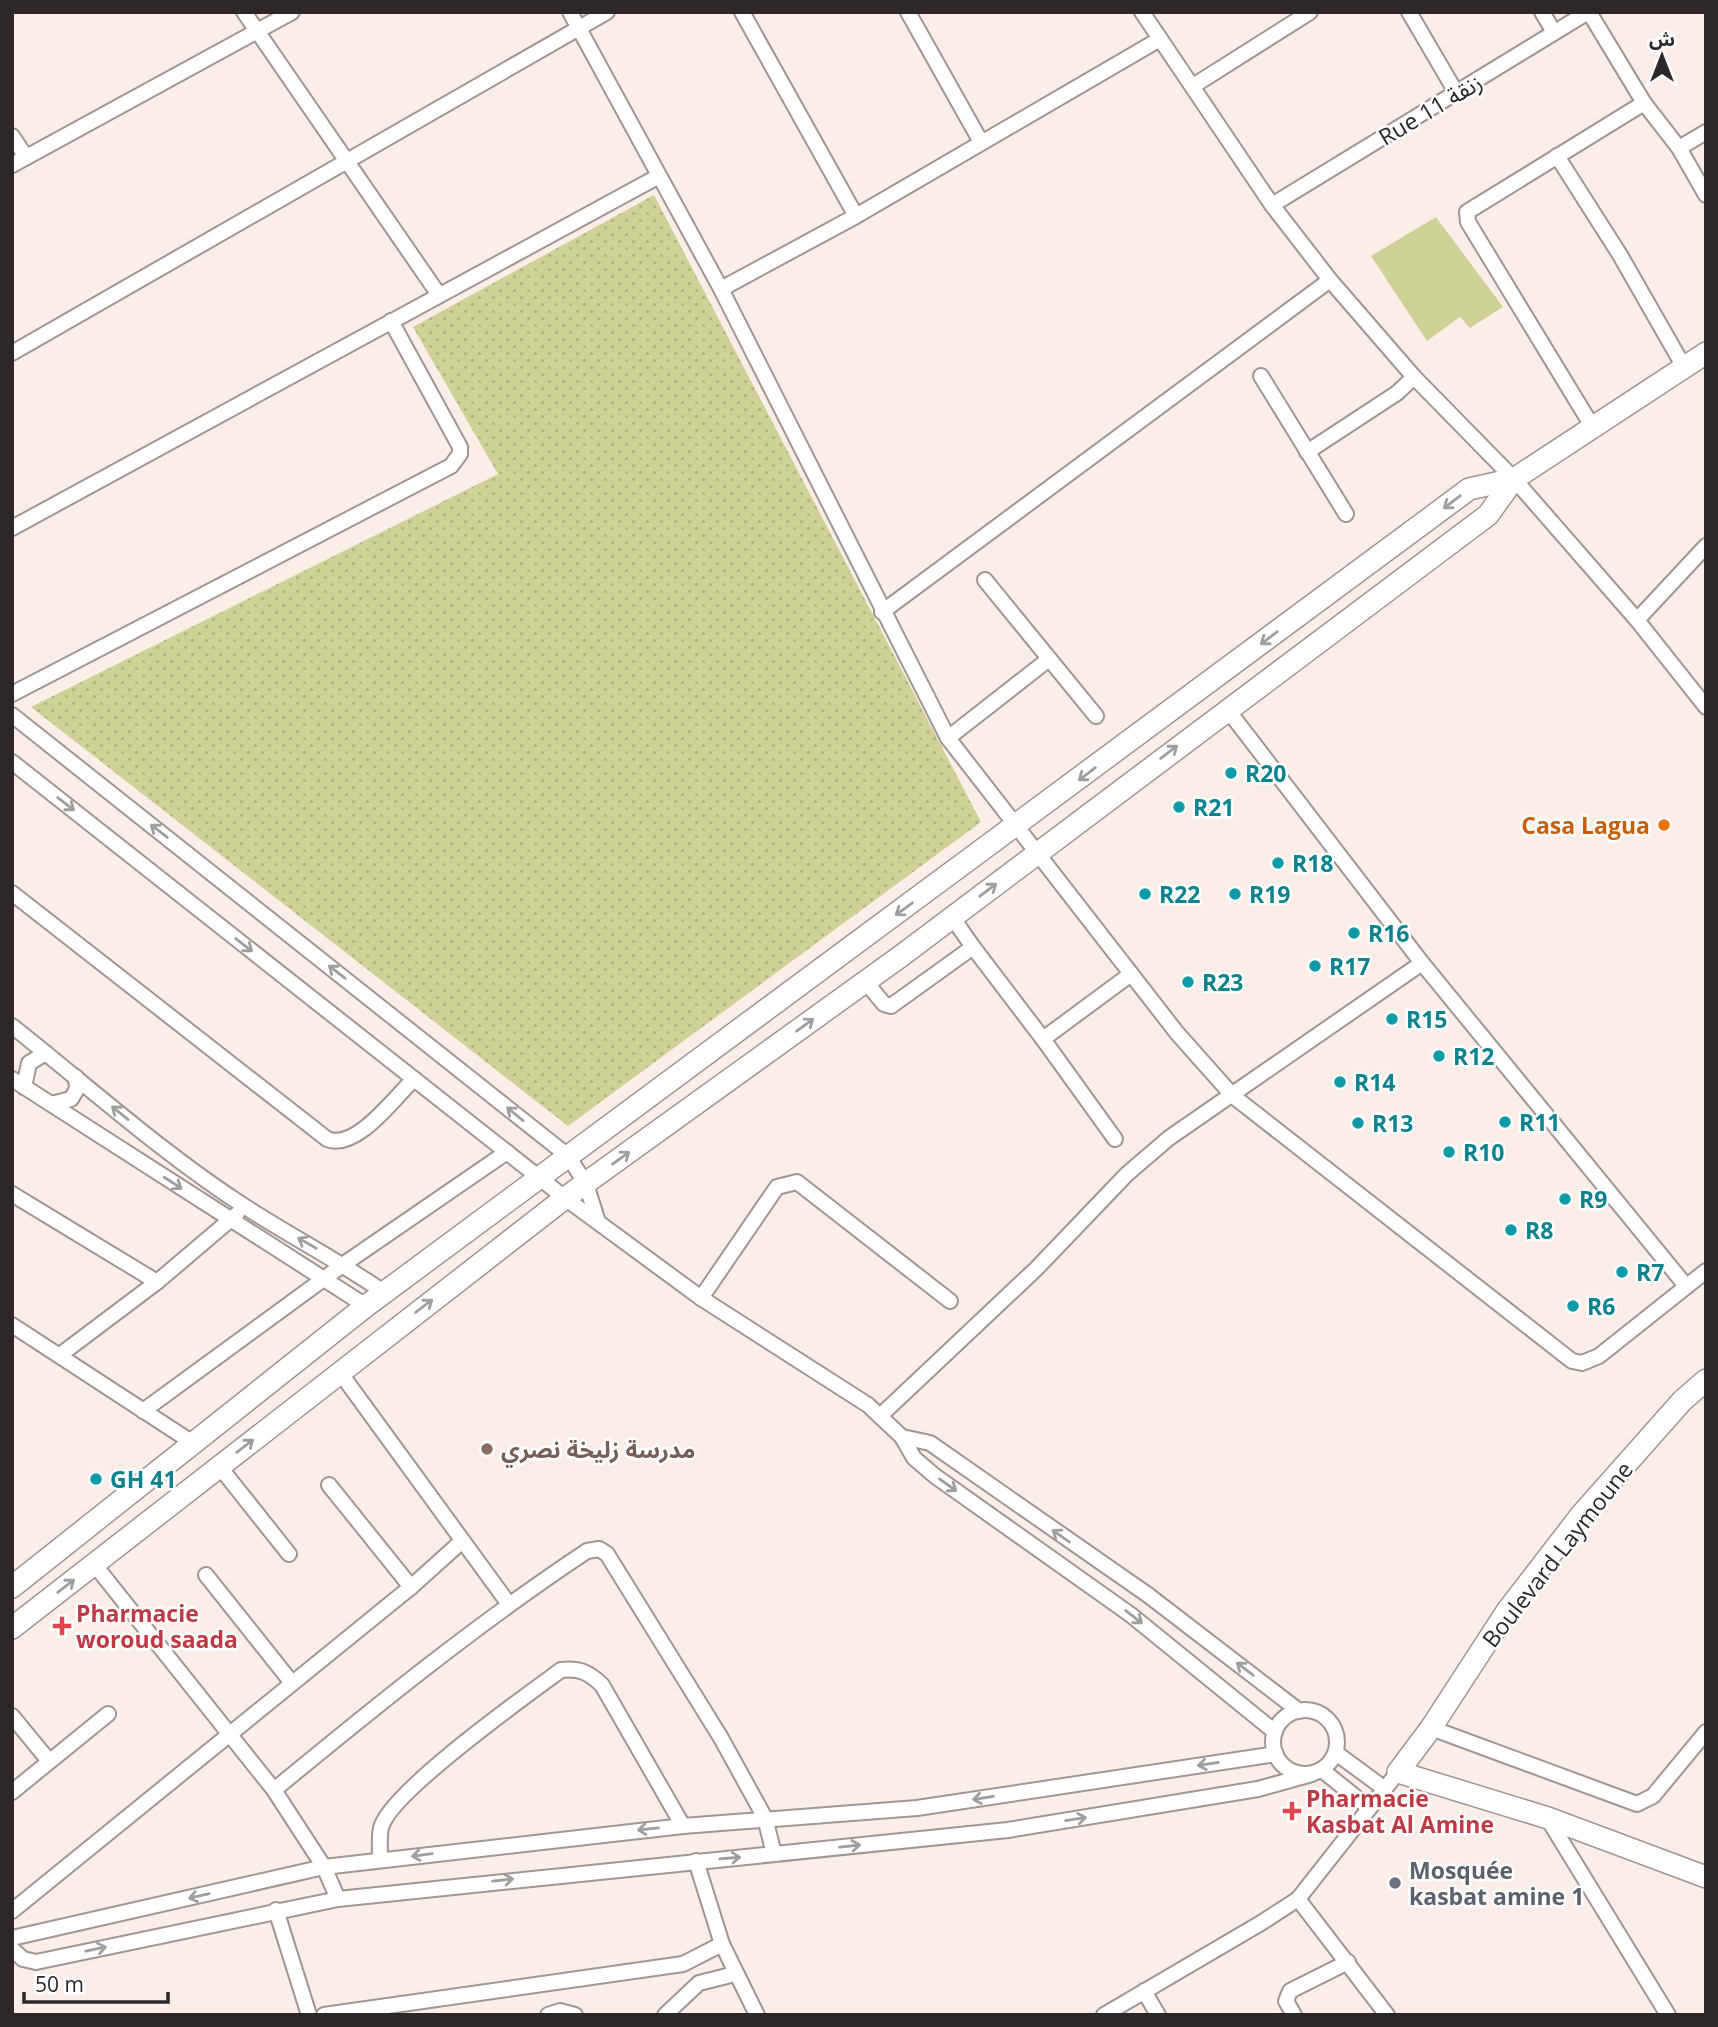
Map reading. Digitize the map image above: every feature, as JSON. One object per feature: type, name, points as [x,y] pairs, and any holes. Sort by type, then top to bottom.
[{"type":"street","points":[[244,12],[439,295]]},
{"type":"street","points":[[12,165],[292,12]]},
{"type":"street","points":[[570,12],[721,289],[948,738],[1177,1033],[1233,1096],[1572,1361],[1582,1363],[1599,1356],[1706,1271]]},
{"type":"street","points":[[12,353],[607,12]]},
{"type":"street","points":[[742,12],[856,216]]},
{"type":"street","points":[[908,12],[981,142]]},
{"type":"street","points":[[1142,12],[1272,205],[1330,280],[1414,377],[1514,479],[1637,620],[1706,707]]},
{"type":"street","points":[[1193,86],[1310,12]]},
{"type":"street","points":[[1409,12],[1457,94]]},
{"type":"street","points":[[1542,12],[1554,32]]},
{"type":"street","points":[[1588,12],[1644,103],[1679,148],[1706,195]]},
{"type":"street","name":"Rue 11 زنقة","points":[[1272,205],[1588,12]]},
{"type":"street","points":[[721,289],[856,216],[1160,39]]},
{"type":"street","points":[[1592,426],[1468,222],[1467,212],[1644,103]]},
{"type":"street","points":[[1679,148],[1706,132]]},
{"type":"street","points":[[12,136],[26,157]]},
{"type":"street","points":[[1557,156],[1620,255],[1684,367]]},
{"type":"street","points":[[12,528],[659,176]]},
{"type":"street","points":[[882,612],[1330,280]]},
{"type":"street","points":[[12,694],[457,461],[460,447],[391,321]]},
{"type":"street","points":[[12,1628],[339,1371],[565,1198],[952,917],[1488,515],[1514,479],[1706,354]]},
{"type":"street","points":[[1261,376],[1346,514]]},
{"type":"street","points":[[1307,452],[1397,393],[1414,377]]},
{"type":"street","points":[[12,1587],[366,1307],[1016,828],[1469,489],[1514,479]]},
{"type":"street","points":[[1637,620],[1706,546]]},
{"type":"street","points":[[985,580],[1096,716]]},
{"type":"street","points":[[948,738],[1049,659]]},
{"type":"street","points":[[1227,709],[1422,963],[1686,1286]]},
{"type":"street","points":[[12,715],[568,1156],[586,1184],[598,1222]]},
{"type":"street","points":[[12,762],[565,1198],[701,1298],[868,1405],[902,1437],[914,1458],[935,1476],[1131,1615],[1275,1732]]},
{"type":"street","points":[[12,893],[327,1139],[345,1141],[358,1134],[414,1079]]},
{"type":"street","points":[[952,917],[1115,1139]]},
{"type":"street","points":[[865,981],[884,1004],[891,1006],[973,947]]},
{"type":"street","points":[[880,1416],[1036,1269],[1127,1174],[1168,1138],[1233,1096],[1422,963]]},
{"type":"street","points":[[1043,1039],[1131,974]]},
{"type":"street","points":[[12,1026],[244,1206],[344,1264],[385,1293]]},
{"type":"street","points":[[46,1053],[29,1063],[18,1083],[366,1307]]},
{"type":"street","points":[[51,1104],[71,1099],[77,1089],[76,1077]]},
{"type":"street","points":[[143,1411],[344,1264],[507,1152]]},
{"type":"street","points":[[701,1298],[777,1187],[797,1182],[950,1301]]},
{"type":"street","points":[[12,1194],[157,1282]]},
{"type":"street","points":[[60,1355],[157,1282],[232,1221],[244,1206]]},
{"type":"street","points":[[12,1325],[193,1443]]},
{"type":"street","points":[[339,1371],[508,1604]]},
{"type":"street","name":"Boulevard Laymoune","points":[[1392,1780],[1431,1728],[1507,1611],[1581,1515],[1682,1401],[1706,1381]]},
{"type":"street","points":[[902,1437],[930,1443],[1148,1595],[1299,1711]]},
{"type":"street","points":[[219,1466],[289,1554]]},
{"type":"street","points":[[329,1485],[411,1587]]},
{"type":"street","points":[[12,1911],[411,1587],[461,1542]]},
{"type":"street","points":[[274,1790],[419,1670],[508,1604],[587,1551],[599,1549],[607,1554],[721,1738],[765,1818],[774,1854]]},
{"type":"street","points":[[94,1564],[274,1790],[324,1867],[338,1899]]},
{"type":"street","points":[[206,1575],[292,1683]]},
{"type":"street","points":[[380,1860],[381,1826],[393,1807],[459,1746],[561,1670],[577,1668],[588,1672],[602,1685],[683,1826]]},
{"type":"street","points":[[12,1949],[23,1959],[36,1962],[338,1899],[1008,1830],[1258,1788],[1317,1772],[1336,1753],[1337,1742],[1330,1721],[1321,1714],[1299,1711],[1289,1715],[1275,1732],[1276,1754],[1290,1770],[1317,1772],[1368,1807]]},
{"type":"street","points":[[12,1792],[108,1714]]},
{"type":"street","points":[[12,1716],[49,1761]]},
{"type":"street","points":[[1431,1728],[1637,1804],[1653,1796],[1706,1732]]},
{"type":"street","points":[[1336,1753],[1392,1780],[1548,1818],[1706,1877]]},
{"type":"street","points":[[12,1938],[324,1867],[683,1826],[917,1808],[1276,1754]]},
{"type":"street","points":[[1104,2015],[1298,1899],[1392,1780]]},
{"type":"street","points":[[1548,1818],[1668,2015]]},
{"type":"street","points":[[696,1861],[722,1944],[757,2015]]},
{"type":"street","points":[[1298,1899],[1387,2015]]},
{"type":"street","points":[[276,1910],[309,2015]]},
{"type":"street","points":[[324,2015],[683,1965],[722,1944]]},
{"type":"street","points":[[1294,2015],[1286,2001],[1290,1991],[1348,1962]]},
{"type":"street","points":[[665,2015],[699,1983],[735,1974]]},
{"type":"street","points":[[1144,1991],[1157,2015]]},
{"type":"street","points":[[548,2015],[560,2011],[575,2015]]},
{"type":"green space","points":[[654,195],[981,822],[568,1126],[31,707],[498,474],[413,327]]},
{"type":"green space","points":[[1436,217],[1503,307],[1470,328],[1460,317],[1427,341],[1371,256]]},
{"type":"place","name":"R20","points":[[1231,773]]},
{"type":"place","name":"R21","points":[[1179,807]]},
{"type":"place","name":"Casa Lagua","points":[[1664,825]]},
{"type":"place","name":"R18","points":[[1278,863]]},
{"type":"place","name":"R22","points":[[1145,894]]},
{"type":"place","name":"R19","points":[[1235,894]]},
{"type":"place","name":"R16","points":[[1354,933]]},
{"type":"place","name":"R17","points":[[1315,966]]},
{"type":"place","name":"R23","points":[[1188,982]]},
{"type":"place","name":"R15","points":[[1392,1019]]},
{"type":"place","name":"R12","points":[[1439,1056]]},
{"type":"place","name":"R14","points":[[1340,1082]]},
{"type":"place","name":"R11","points":[[1505,1122]]},
{"type":"place","name":"R13","points":[[1358,1123]]},
{"type":"place","name":"R10","points":[[1449,1152]]},
{"type":"place","name":"R9","points":[[1565,1199]]},
{"type":"place","name":"R8","points":[[1511,1230]]},
{"type":"place","name":"R7","points":[[1622,1272]]},
{"type":"place","name":"R6","points":[[1573,1306]]},
{"type":"place","name":"مدرسة زليخة نصري","points":[[487,1449]]},
{"type":"place","name":"GH 41","points":[[96,1479]]},
{"type":"place","name":"Pharmacie woroud saada","points":[[62,1626]]},
{"type":"place","name":"Pharmacie Kasbat Al Amine","points":[[1292,1811]]},
{"type":"place","name":"Mosquée kasbat amine 1","points":[[1395,1883]]}]
